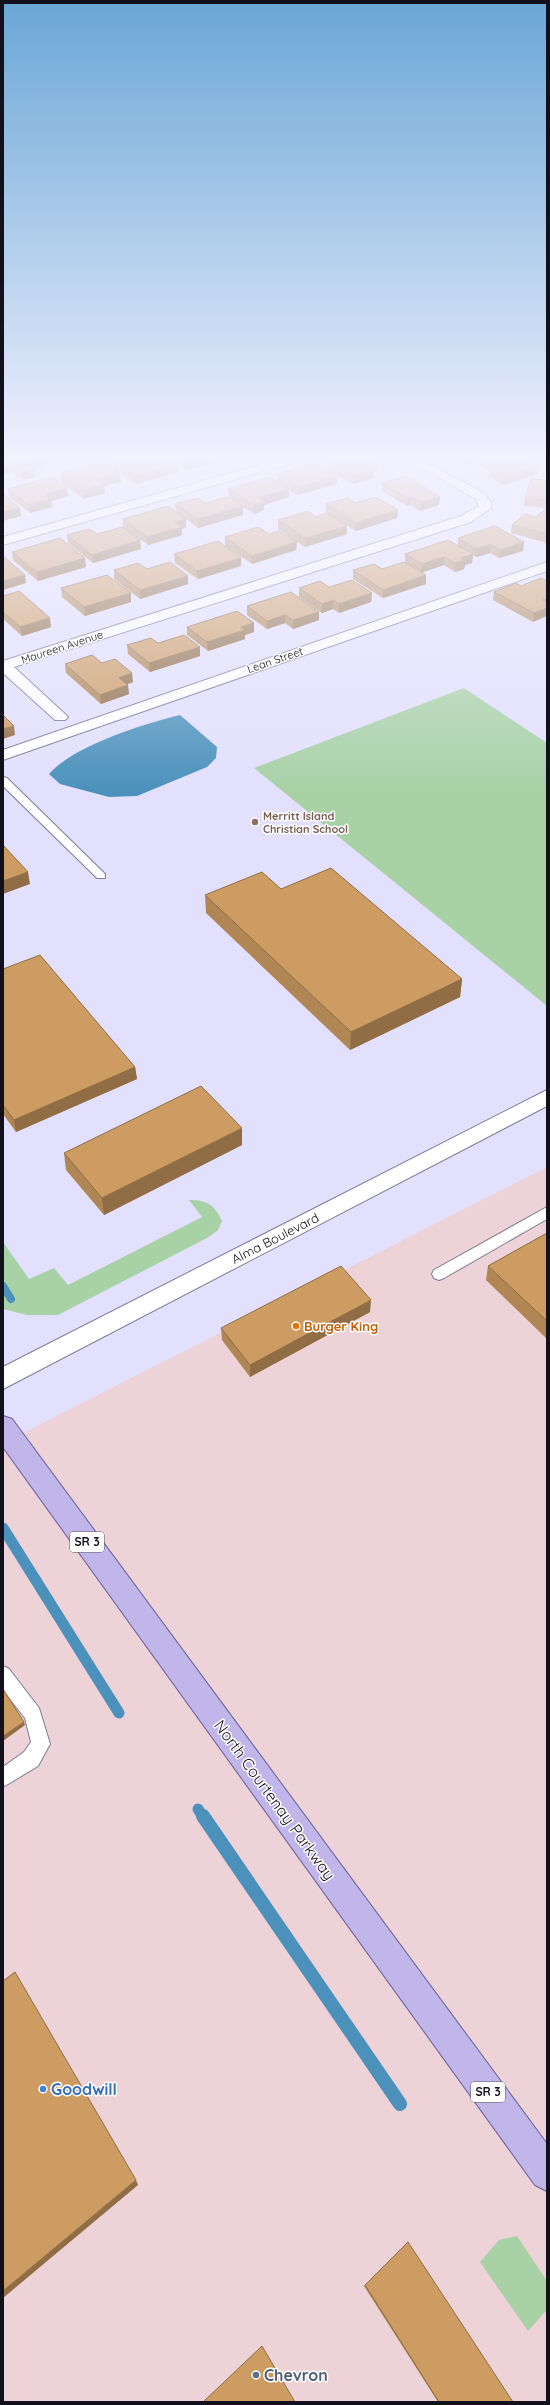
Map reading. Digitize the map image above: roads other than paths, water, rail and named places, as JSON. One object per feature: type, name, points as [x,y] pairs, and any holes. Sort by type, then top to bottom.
[{"type":"main road","name":"North Courtenay Parkway","points":[[3,1427],[547,2173]]},
{"type":"street","name":"Maureen Avenue","points":[[3,666],[314,567]]},
{"type":"street","name":"Lean Street","points":[[3,755],[543,567]]},
{"type":"street","points":[[3,666],[60,717]]},
{"type":"street","name":"Alma Boulevard","points":[[3,1379],[547,1097]]},
{"type":"lane","points":[[3,780],[101,876]]},
{"type":"lane","points":[[439,1274],[547,1212]]},
{"type":"lane","points":[[3,1675],[33,1714],[41,1744],[31,1759],[3,1778]]},
{"type":"water","points":[[180,715],[217,747],[216,758],[207,767],[137,796],[109,797],[60,784],[49,774],[74,754],[91,745],[129,730]]},
{"type":"waterway","points":[[3,1286],[11,1299]]},
{"type":"waterway","points":[[3,1528],[119,1713]]},
{"type":"waterway","points":[[198,1809],[203,1817]]},
{"type":"waterway","points":[[203,1816],[400,2104]]},
{"type":"place","name":"Merritt Island Christian School","points":[[255,822]]},
{"type":"place","name":"Burger King","points":[[296,1326]]},
{"type":"place","name":"Goodwill","points":[[43,2089]]},
{"type":"place","name":"Chevron","points":[[256,2375]]}]
